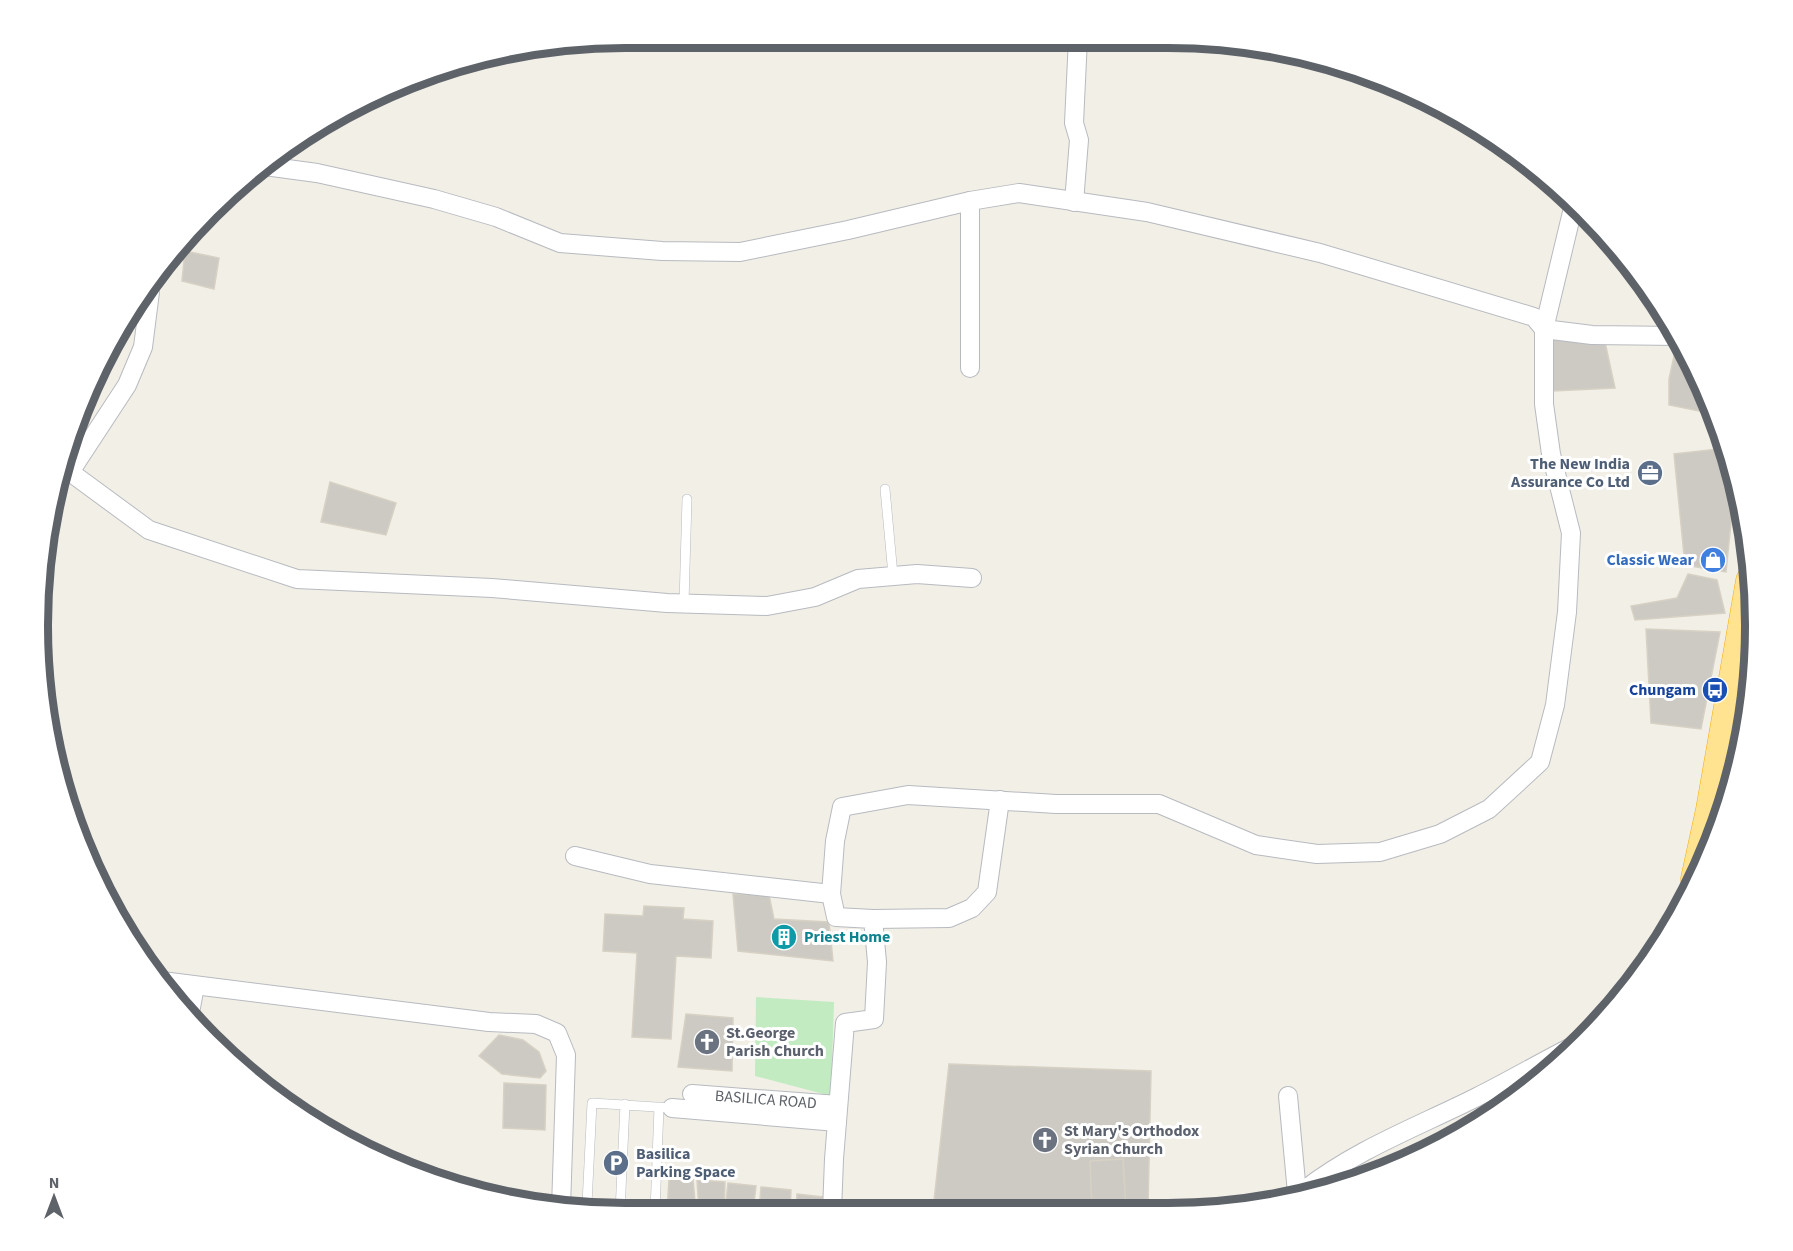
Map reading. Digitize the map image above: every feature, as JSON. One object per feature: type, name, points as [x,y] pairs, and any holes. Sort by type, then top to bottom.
[{"type":"highway","points":[[1709,824],[1745,622]]},
{"type":"street","points":[[1074,202],[1079,140],[1074,123],[1078,48]]},
{"type":"street","points":[[274,167],[317,173],[434,199],[496,218],[560,243],[662,251],[740,252],[848,230],[970,201],[1018,193],[1147,212],[1320,253],[1534,316],[1544,329],[1592,335],[1667,336]]},
{"type":"street","points":[[970,201],[970,368]]},
{"type":"street","points":[[1000,800],[987,892],[972,908],[949,918],[836,917],[831,894],[834,841],[842,807],[908,795],[1000,800],[1056,804],[1159,804],[1256,845],[1317,854],[1380,852],[1440,834],[1489,809],[1540,762],[1555,705],[1567,612],[1571,533],[1551,454],[1545,404],[1544,329],[1572,213]]},
{"type":"street","points":[[73,461],[127,385],[143,347],[149,299]]},
{"type":"street","points":[[69,472],[149,530],[297,579],[492,588],[684,603],[767,606],[815,597],[858,579],[893,575],[972,578]]},
{"type":"street","points":[[575,856],[650,874],[831,894]]},
{"type":"street","points":[[832,1203],[845,1023],[874,1019],[877,962],[873,919]]},
{"type":"street","points":[[172,982],[489,1022],[536,1024],[556,1034],[566,1055],[561,1199]]},
{"type":"street","points":[[191,1006],[195,986]]},
{"type":"street","points":[[1312,1184],[1330,1170],[1380,1142],[1477,1097],[1549,1059]]},
{"type":"street","name":"BASILICA ROAD","points":[[692,1094],[838,1114]]},
{"type":"street","points":[[1288,1096],[1297,1188]]},
{"type":"street","points":[[665,1107],[838,1114]]},
{"type":"lane","points":[[885,489],[893,575]]},
{"type":"lane","points":[[684,603],[687,499]]},
{"type":"lane","points":[[586,1202],[590,1106],[596,1103],[665,1107],[656,1203]]},
{"type":"lane","points":[[620,1203],[625,1104]]},
{"type":"green space","points":[[756,997],[834,1002],[831,1096],[755,1076]]},
{"type":"building","points":[[186,251],[219,258],[214,289],[182,281]]},
{"type":"building","points":[[1550,340],[1605,342],[1615,388],[1553,391]]},
{"type":"building","points":[[1675,351],[1704,412],[1669,405],[1669,379]]},
{"type":"building","points":[[1717,449],[1733,507],[1726,572],[1685,565],[1674,454]]},
{"type":"building","points":[[330,482],[396,503],[386,535],[321,522]]},
{"type":"building","points":[[1688,574],[1717,580],[1725,613],[1635,620],[1631,606],[1677,598]]},
{"type":"building","points":[[1646,629],[1720,632],[1701,729],[1651,723]]},
{"type":"building","name":"Priest Home","points":[[733,894],[769,895],[774,919],[829,922],[833,961],[738,951]]},
{"type":"building","points":[[644,906],[684,908],[683,919],[713,921],[711,958],[676,956],[671,1039],[632,1037],[637,953],[603,951],[605,914],[643,916]]},
{"type":"building","name":"St.George Parish Church","points":[[686,1014],[733,1018],[732,1071],[678,1067]]},
{"type":"building","points":[[499,1035],[523,1040],[539,1052],[546,1071],[540,1078],[502,1074],[479,1056]]},
{"type":"building","name":"St Mary's Orthodox Syrian Church","points":[[949,1064],[1151,1071],[1148,1203],[934,1203]]},
{"type":"building","points":[[504,1083],[546,1085],[545,1130],[503,1128]]},
{"type":"building","points":[[1123,1159],[1126,1203],[1092,1203],[1090,1161]]},
{"type":"building","points":[[669,1179],[693,1179],[695,1203],[668,1203]]},
{"type":"building","points":[[697,1180],[725,1182],[724,1203],[698,1203]]},
{"type":"building","points":[[728,1183],[756,1186],[754,1203],[726,1203]]},
{"type":"building","points":[[761,1187],[791,1190],[790,1203],[760,1203]]},
{"type":"building","points":[[797,1194],[823,1197],[822,1203],[796,1203]]},
{"type":"place","name":"The New India Assurance Co Ltd","points":[[1650,473]]},
{"type":"place","name":"Classic Wear","points":[[1713,560]]},
{"type":"place","name":"Chungam","points":[[1715,690]]},
{"type":"place","name":"Priest Home","points":[[784,937]]},
{"type":"place","name":"St.George Parish Church","points":[[707,1042]]},
{"type":"place","name":"St Mary's Orthodox Syrian Church","points":[[1045,1140]]},
{"type":"place","name":"Basilica Parking Space","points":[[616,1163]]}]
